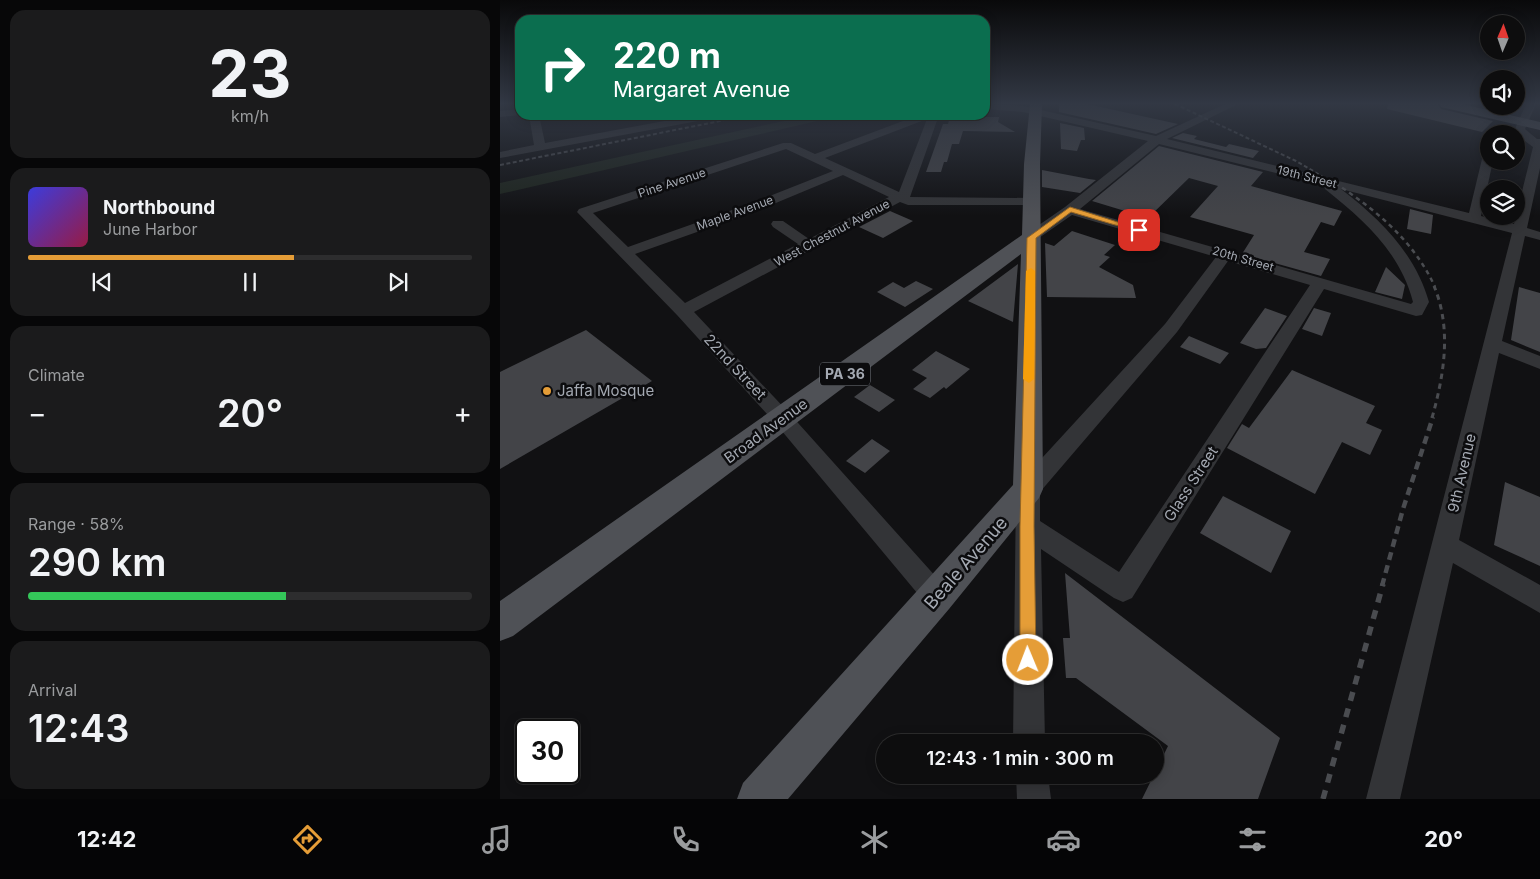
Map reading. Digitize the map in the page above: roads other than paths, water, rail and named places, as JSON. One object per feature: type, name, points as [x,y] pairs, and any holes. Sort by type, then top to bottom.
[{"type":"main road","points":[[1028,489],[1034,141]]},
{"type":"main road","name":"Broad Avenue","points":[[500,623],[1032,238]]},
{"type":"main road","name":"Beale Avenue","points":[[759,799],[937,597],[1028,489]]},
{"type":"street","points":[[539,141],[540,148]]},
{"type":"street","points":[[500,155],[575,141]]},
{"type":"street","points":[[815,158],[859,141]]},
{"type":"street","name":"West Chestnut Avenue","points":[[683,311],[905,194],[924,141]]},
{"type":"street","points":[[1032,238],[1155,141]]},
{"type":"street","name":"19th Street","points":[[1162,141],[1540,236]]},
{"type":"street","name":"9th Avenue","points":[[1383,799],[1445,546],[1518,230],[1537,170],[1540,144]]},
{"type":"street","name":"Pine Avenue","points":[[584,212],[787,145],[815,158]]},
{"type":"street","points":[[815,158],[908,201],[1032,202]]},
{"type":"street","points":[[1474,218],[1485,170]]},
{"type":"street","name":"Maple Avenue","points":[[625,253],[754,207],[843,171]]},
{"type":"street","name":"20th Street","points":[[1070,210],[1416,310],[1421,302],[1419,290],[1408,265],[1380,230],[1362,212],[1322,181]]},
{"type":"street","name":"22nd Street","points":[[584,212],[683,311],[783,419],[937,597]]},
{"type":"street","points":[[778,224],[809,245]]},
{"type":"street","name":"Beale Avenue","points":[[1028,489],[1171,328],[1226,254]]},
{"type":"street","name":"Glass Street","points":[[1027,526],[1123,590],[1320,282]]},
{"type":"street","points":[[1491,343],[1540,364]]},
{"type":"street","points":[[1028,489],[1029,734]]},
{"type":"street","points":[[1445,546],[1540,600]]},
{"type":"street","points":[[1033,784],[1034,799]]},
{"type":"railway","points":[[500,165],[619,141]]},
{"type":"railway","points":[[1254,141],[1296,161],[1337,185]]},
{"type":"railway","points":[[1335,183],[1365,204],[1405,241],[1426,270],[1435,287]]},
{"type":"railway","points":[[1432,418],[1443,369],[1444,352],[1443,319],[1440,302],[1434,286]]},
{"type":"railway","points":[[1382,586],[1403,509],[1433,417]]},
{"type":"railway","points":[[1323,799],[1383,584]]},
{"type":"place","name":"Jaffa Mosque","points":[[547,391]]}]
